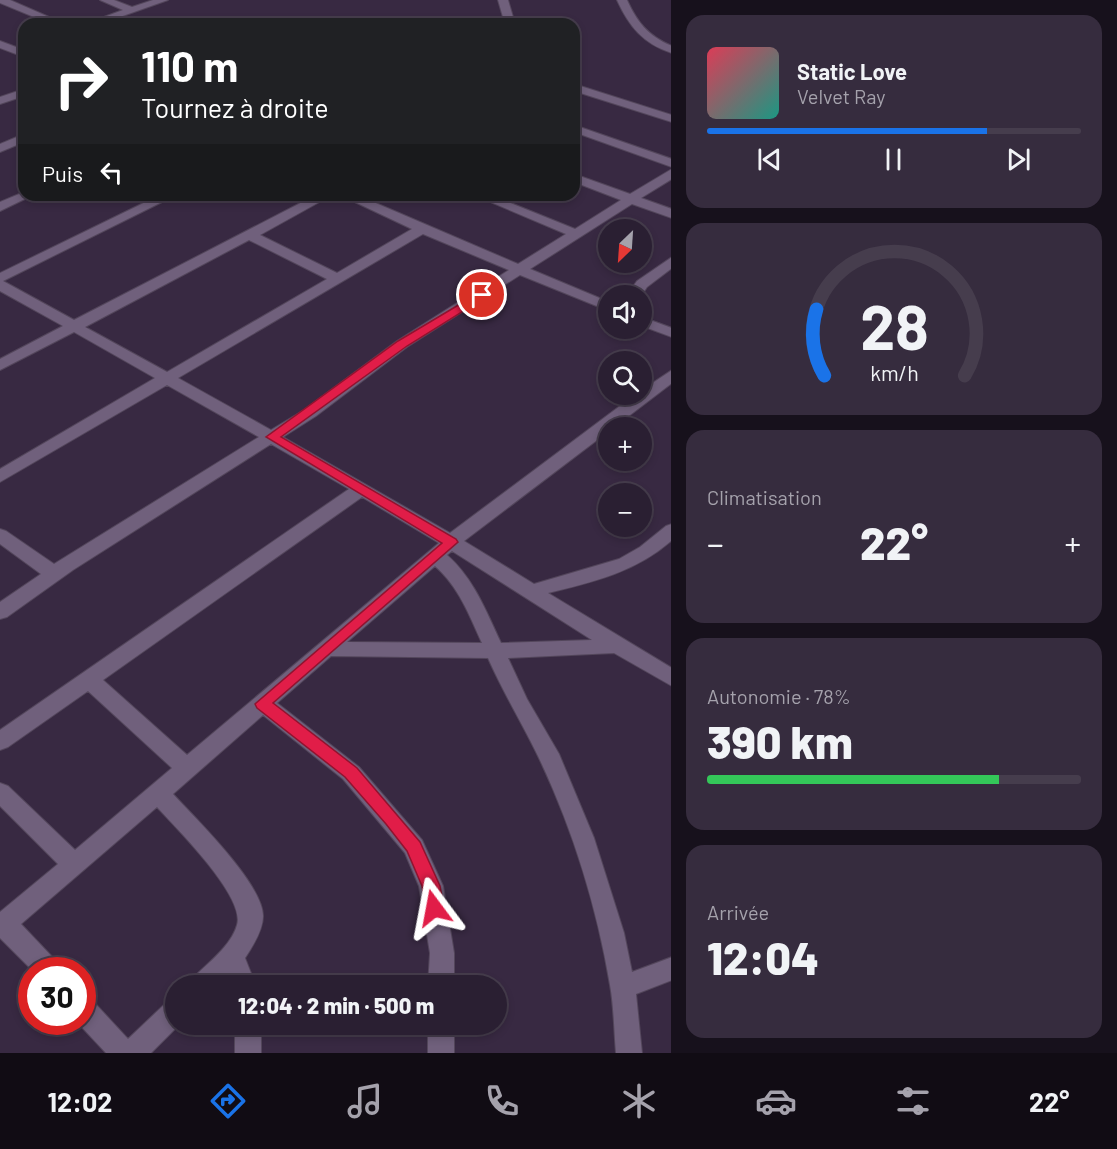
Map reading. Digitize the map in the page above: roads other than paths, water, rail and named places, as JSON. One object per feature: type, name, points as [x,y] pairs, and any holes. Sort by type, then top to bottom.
[{"type":"street","points":[[2,0],[46,18]]},
{"type":"street","points":[[105,0],[132,10]]},
{"type":"street","points":[[108,18],[163,0]]},
{"type":"street","points":[[503,0],[508,18]]},
{"type":"street","points":[[622,0],[636,29],[650,40],[671,50]]},
{"type":"street","points":[[0,44],[18,49]]},
{"type":"street","points":[[580,89],[671,119]]},
{"type":"street","points":[[0,101],[18,94]]},
{"type":"street","points":[[580,130],[671,163]]},
{"type":"street","points":[[0,148],[18,140]]},
{"type":"street","points":[[0,612],[54,574],[310,413],[402,344],[671,174]]},
{"type":"street","points":[[580,180],[671,214]]},
{"type":"street","points":[[0,207],[18,199]]},
{"type":"street","points":[[0,278],[158,201]]},
{"type":"street","points":[[0,365],[314,201]]},
{"type":"street","points":[[359,201],[598,302]]},
{"type":"street","points":[[495,201],[574,233]]},
{"type":"street","points":[[0,476],[422,229]]},
{"type":"street","points":[[249,235],[339,279]]},
{"type":"street","points":[[641,285],[671,262]]},
{"type":"street","points":[[0,285],[273,437],[360,490],[443,549],[530,592],[615,646],[671,677]]},
{"type":"street","points":[[652,325],[671,333]]},
{"type":"street","points":[[35,957],[2,925],[443,549],[671,376]]},
{"type":"street","points":[[0,741],[360,490]]},
{"type":"street","points":[[530,592],[622,565],[641,556],[671,531]]},
{"type":"street","points":[[0,535],[54,574]]},
{"type":"street","points":[[443,549],[454,572],[467,590],[518,701],[548,754],[583,838],[612,933],[623,987],[629,1053]]},
{"type":"street","points":[[326,649],[496,651],[615,646]]},
{"type":"street","points":[[88,679],[187,768]]},
{"type":"street","points":[[262,704],[351,772],[414,847],[431,886],[442,953],[441,975]]},
{"type":"street","points":[[0,792],[74,865]]},
{"type":"street","points":[[158,793],[212,852],[248,900],[251,913],[247,931],[231,955],[212,975]]},
{"type":"street","points":[[231,955],[239,975]]},
{"type":"street","points":[[623,987],[671,968]]},
{"type":"street","points":[[132,1053],[165,1022]]},
{"type":"street","points":[[96,1023],[124,1053]]},
{"type":"street","points":[[248,1035],[248,1053]]},
{"type":"street","points":[[441,1035],[441,1053]]}]
